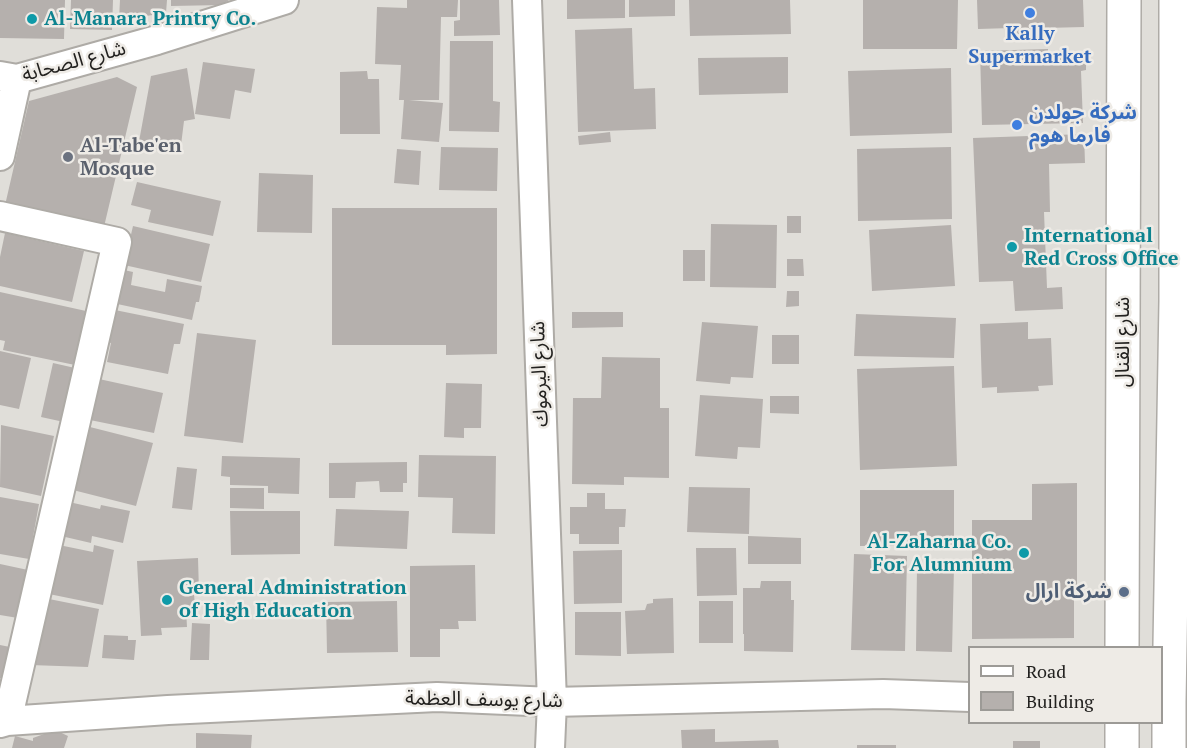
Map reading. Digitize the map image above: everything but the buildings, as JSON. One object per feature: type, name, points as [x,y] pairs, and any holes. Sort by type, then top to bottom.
[{"type":"main road","name":"شارع القنال","points":[[1122,646],[1124,0]]},
{"type":"main road","points":[[1169,748],[1181,301],[1176,0]]},
{"type":"main road","points":[[1122,724],[1122,748]]},
{"type":"street","name":"شارع الصحابة","points":[[9,77],[157,40],[257,5],[284,0]]},
{"type":"street","name":"شارع اليرموك","points":[[527,0],[552,702],[550,748]]},
{"type":"street","points":[[0,156],[9,77]]},
{"type":"street","points":[[0,216],[117,242],[3,722]]},
{"type":"street","name":"شارع يوسف العظمة","points":[[3,722],[168,710],[437,696],[552,702],[883,694],[968,697]]},
{"type":"place","name":"Kally Supermarket","points":[[1030,13]]},
{"type":"place","name":"Al-Manara Printry Co.","points":[[32,19]]},
{"type":"place","name":"شركة جولدن فارما هوم","points":[[1017,125]]},
{"type":"place","name":"Al-Tabe'en Mosque","points":[[68,157]]},
{"type":"place","name":"International Red Cross Office","points":[[1012,247]]},
{"type":"place","name":"Al-Zaharna Co. For Alumnium","points":[[1024,553]]},
{"type":"place","name":"شركة ارال","points":[[1124,592]]},
{"type":"place","name":"General Administration of High Education","points":[[167,600]]}]
